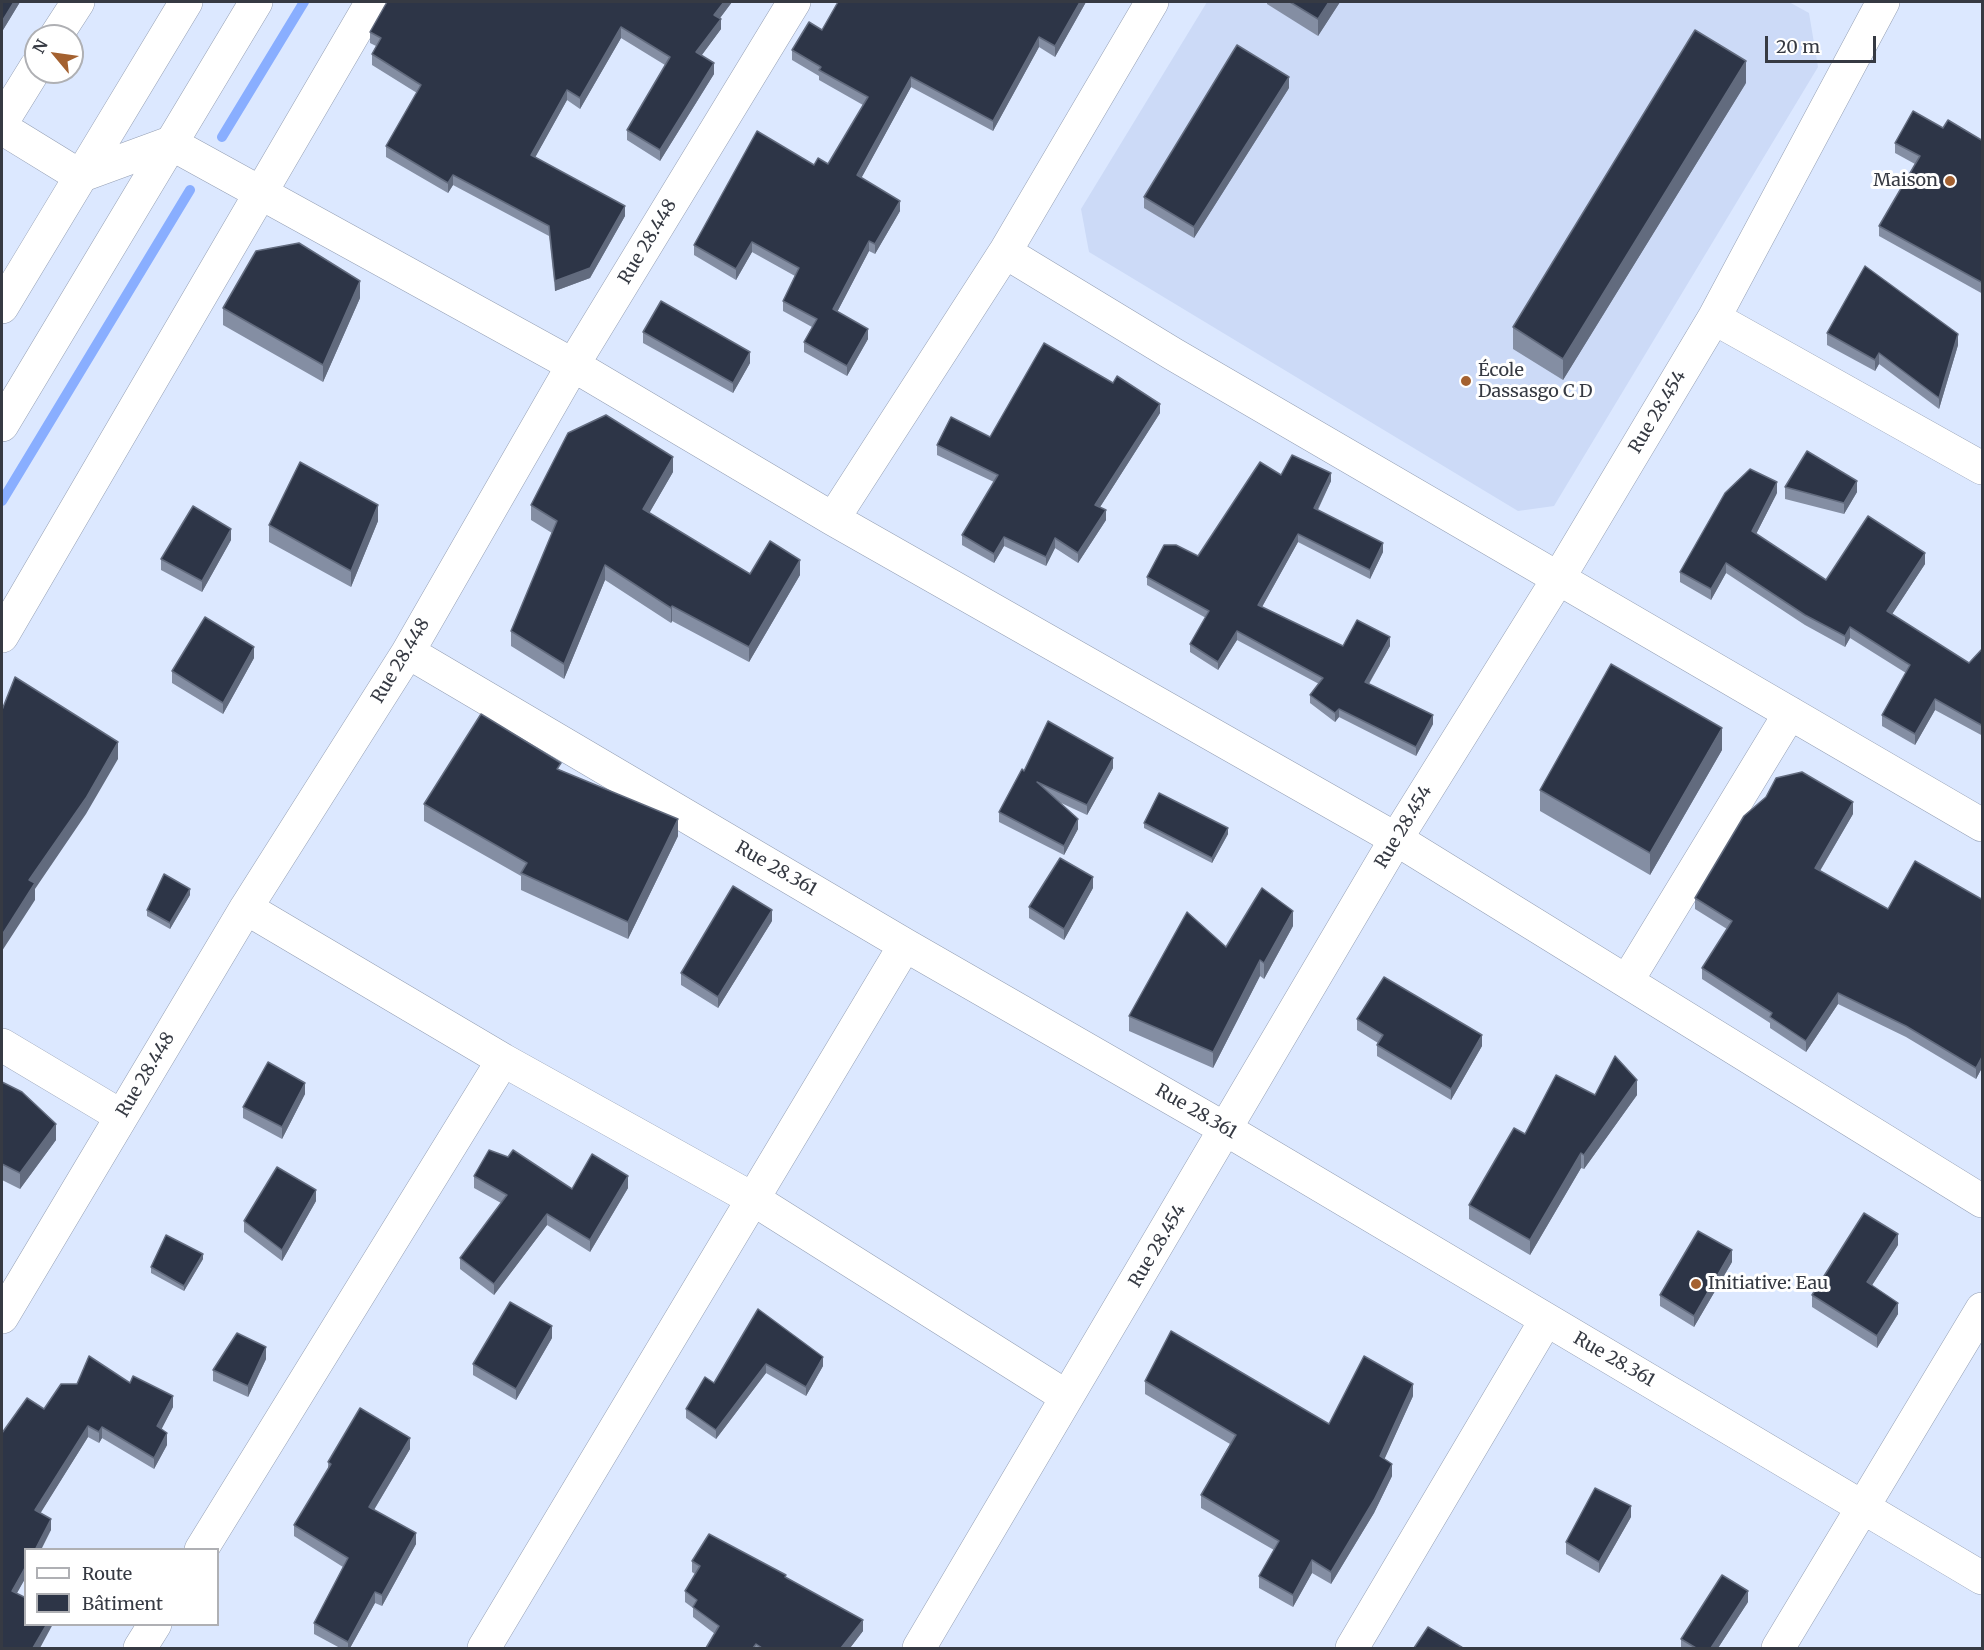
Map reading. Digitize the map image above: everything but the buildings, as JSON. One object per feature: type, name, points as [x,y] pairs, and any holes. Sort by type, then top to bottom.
[{"type":"street","points":[[64,24],[78,2]]},
{"type":"street","points":[[2,307],[186,2]]},
{"type":"street","points":[[2,425],[256,2]]},
{"type":"street","points":[[2,636],[372,2]]},
{"type":"street","name":"Rue 28.448","points":[[2,1317],[246,908],[408,652],[573,365],[794,2]]},
{"type":"street","points":[[833,519],[1005,252],[1152,2]]},
{"type":"street","name":"Rue 28.454","points":[[920,1648],[1227,1130],[1396,839],[1558,579],[1714,318],[1883,2]]},
{"type":"street","points":[[2,122],[26,84]]},
{"type":"street","points":[[2,128],[80,176]]},
{"type":"street","points":[[80,176],[170,143],[573,365],[833,519],[1396,839],[1983,1201]]},
{"type":"street","points":[[1005,252],[1173,354],[1983,825]]},
{"type":"street","points":[[1714,318],[1983,468]]},
{"type":"street","name":"Rue 28.361","points":[[408,652],[905,945],[1227,1130],[1983,1578]]},
{"type":"street","points":[[1627,981],[1790,714]]},
{"type":"street","points":[[246,908],[503,1060],[753,1199],[1067,1397]]},
{"type":"street","points":[[484,1648],[905,945]]},
{"type":"street","points":[[2,1045],[121,1116]]},
{"type":"street","points":[[202,1548],[503,1060]]},
{"type":"street","points":[[1778,1648],[1983,1309]]},
{"type":"street","points":[[1352,1648],[1546,1320]]},
{"type":"street","points":[[140,1648],[154,1626]]},
{"type":"shaded area","name":"École Dassasgo C D","points":[[1207,2],[1789,2],[1809,13],[1818,67],[1554,506],[1518,511],[1089,252],[1081,209]]},
{"type":"waterway","points":[[222,137],[304,2]]},
{"type":"waterway","points":[[2,501],[190,190]]},
{"type":"place","name":"Maison","points":[[1950,181]]},
{"type":"place","name":"École Dassasgo C D","points":[[1466,381]]},
{"type":"place","name":"Initiative: Eau","points":[[1696,1284]]}]
